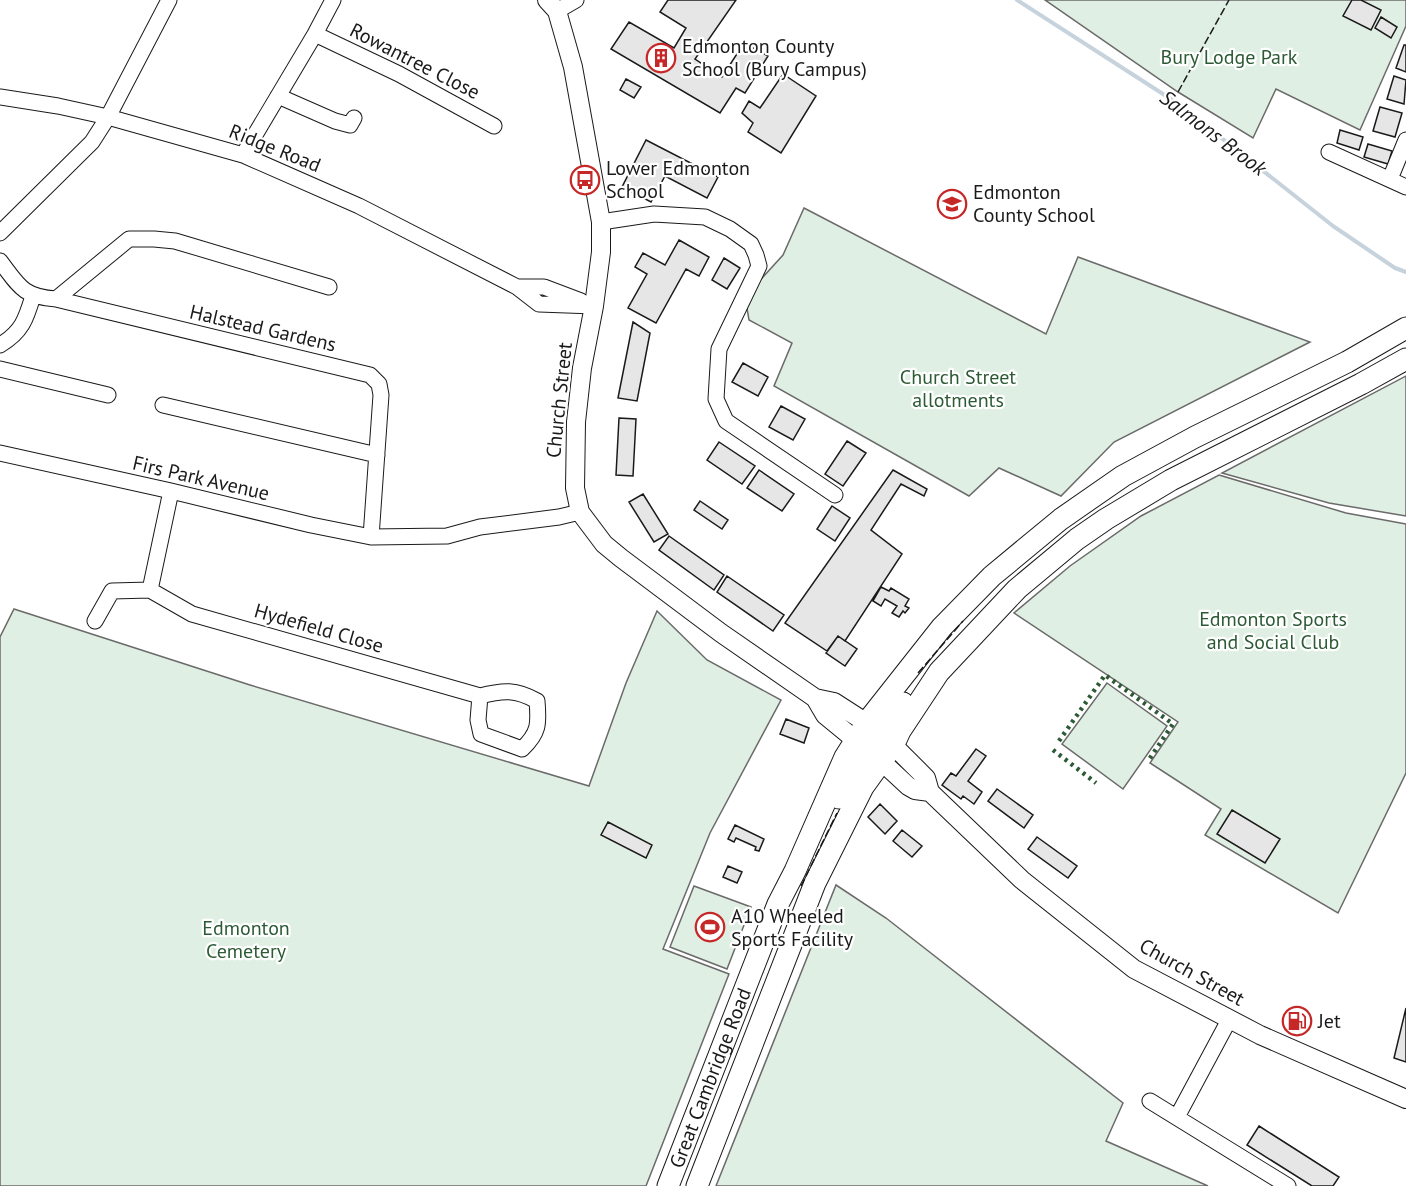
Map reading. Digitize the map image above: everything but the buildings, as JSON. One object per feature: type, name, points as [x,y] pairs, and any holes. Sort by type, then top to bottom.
[{"type":"highway","points":[[874,742],[942,627],[992,576],[1061,519],[1123,476],[1158,456],[1337,367],[1406,328]]},
{"type":"highway","points":[[874,742],[900,731],[939,672],[988,618],[1017,589],[1077,539],[1171,480],[1406,359]]},
{"type":"highway","name":"Great Cambridge Road","points":[[668,1186],[778,904],[822,811],[831,807],[838,800],[874,742]]},
{"type":"highway","name":"Great Cambridge Road","points":[[697,1186],[815,884],[863,787],[874,742]]},
{"type":"highway","points":[[730,1025],[756,1035]]},
{"type":"main road","name":"Church Street","points":[[552,6],[573,67],[601,222],[601,252],[594,306],[582,368],[576,422],[575,488],[580,512],[604,544],[721,633],[815,698],[834,702],[874,742],[908,786],[915,790],[930,792],[1022,880],[1134,969],[1229,1020],[1406,1099]]},
{"type":"street","points":[[0,233],[92,142],[108,117],[169,0]]},
{"type":"street","points":[[243,155],[333,0]]},
{"type":"street","points":[[552,6],[576,0]]},
{"type":"street","name":"Rowantree Close","points":[[315,34],[399,74],[494,126]]},
{"type":"street","points":[[278,96],[335,121],[350,125],[354,118]]},
{"type":"street","name":"Ridge Road","points":[[0,97],[108,117],[243,155],[359,206],[517,287],[539,304],[594,306]]},
{"type":"street","points":[[1390,178],[1406,140]]},
{"type":"street","points":[[1329,152],[1406,187]]},
{"type":"street","points":[[601,222],[654,214],[705,217],[730,229],[751,244],[759,266],[719,349],[716,399],[726,421],[835,495]]},
{"type":"street","points":[[56,299],[129,239],[175,241],[329,286]]},
{"type":"street","points":[[0,261],[23,290],[33,296],[21,328],[0,345]]},
{"type":"street","name":"Halstead Gardens","points":[[33,296],[56,299],[370,375],[379,384],[381,395],[371,537]]},
{"type":"street","points":[[0,369],[108,394]]},
{"type":"street","points":[[163,405],[377,455]]},
{"type":"street","name":"Firs Park Avenue","points":[[0,453],[371,537],[394,536],[446,525],[480,527],[559,517],[580,512]]},
{"type":"street","points":[[94,621],[112,591],[150,590],[171,491]]},
{"type":"street","name":"Hydefield Close","points":[[150,590],[192,614],[480,696],[500,691],[523,693],[537,701],[535,737],[522,749],[481,734],[478,720],[480,696]]},
{"type":"street","points":[[1177,1117],[1229,1020]]},
{"type":"street","points":[[1150,1101],[1288,1186]]},
{"type":"green space","name":"Bury Lodge Park","points":[[1045,0],[1406,0],[1406,26],[1360,130],[1276,89],[1253,138],[1178,92]]},
{"type":"green space","name":"Church Street allotments","points":[[804,208],[1046,334],[1078,257],[1310,342],[1114,442],[1061,496],[999,468],[969,496],[774,386],[792,343],[749,320],[745,297],[783,255]]},
{"type":"green space","points":[[1406,376],[1406,516],[1329,503],[1222,473]]},
{"type":"green space","name":"Edmonton Sports and Social Club","points":[[1219,475],[1346,513],[1406,524],[1406,773],[1338,913],[1205,835],[1221,809],[1150,763],[1178,722],[1014,613],[1070,566],[1141,516]]},
{"type":"green space","name":"Edmonton Cemetery","points":[[14,609],[250,685],[589,786],[626,683],[657,611],[707,660],[781,700],[710,833],[663,949],[729,974],[646,1186],[0,1186],[0,637]]},
{"type":"green space","points":[[1107,683],[1167,726],[1123,789],[1062,744]]},
{"type":"green space","points":[[836,885],[886,918],[1123,1103],[1106,1141],[1208,1186],[716,1186]]},
{"type":"green space","name":"A10 Wheeled Sports Facility","points":[[694,886],[751,907],[727,969],[670,947]]},
{"type":"waterway","name":"Salmons Brook","points":[[1017,0],[1177,103],[1333,226],[1395,268],[1406,272]]},
{"type":"hedge","points":[[1059,741],[1105,675],[1173,724],[1148,761]]},
{"type":"hedge","points":[[1053,750],[1096,783]]},
{"type":"fence","points":[[1178,92],[1229,0]]},
{"type":"fence","points":[[918,673],[963,621]]},
{"type":"fence","points":[[801,886],[837,813]]},
{"type":"place","name":"Edmonton County School (Bury Campus)","points":[[661,58]]},
{"type":"place","name":"Lower Edmonton School","points":[[585,180]]},
{"type":"place","name":"Edmonton County School","points":[[952,204]]},
{"type":"place","name":"A10 Wheeled Sports Facility","points":[[710,927]]},
{"type":"place","name":"Jet","points":[[1297,1021]]}]
